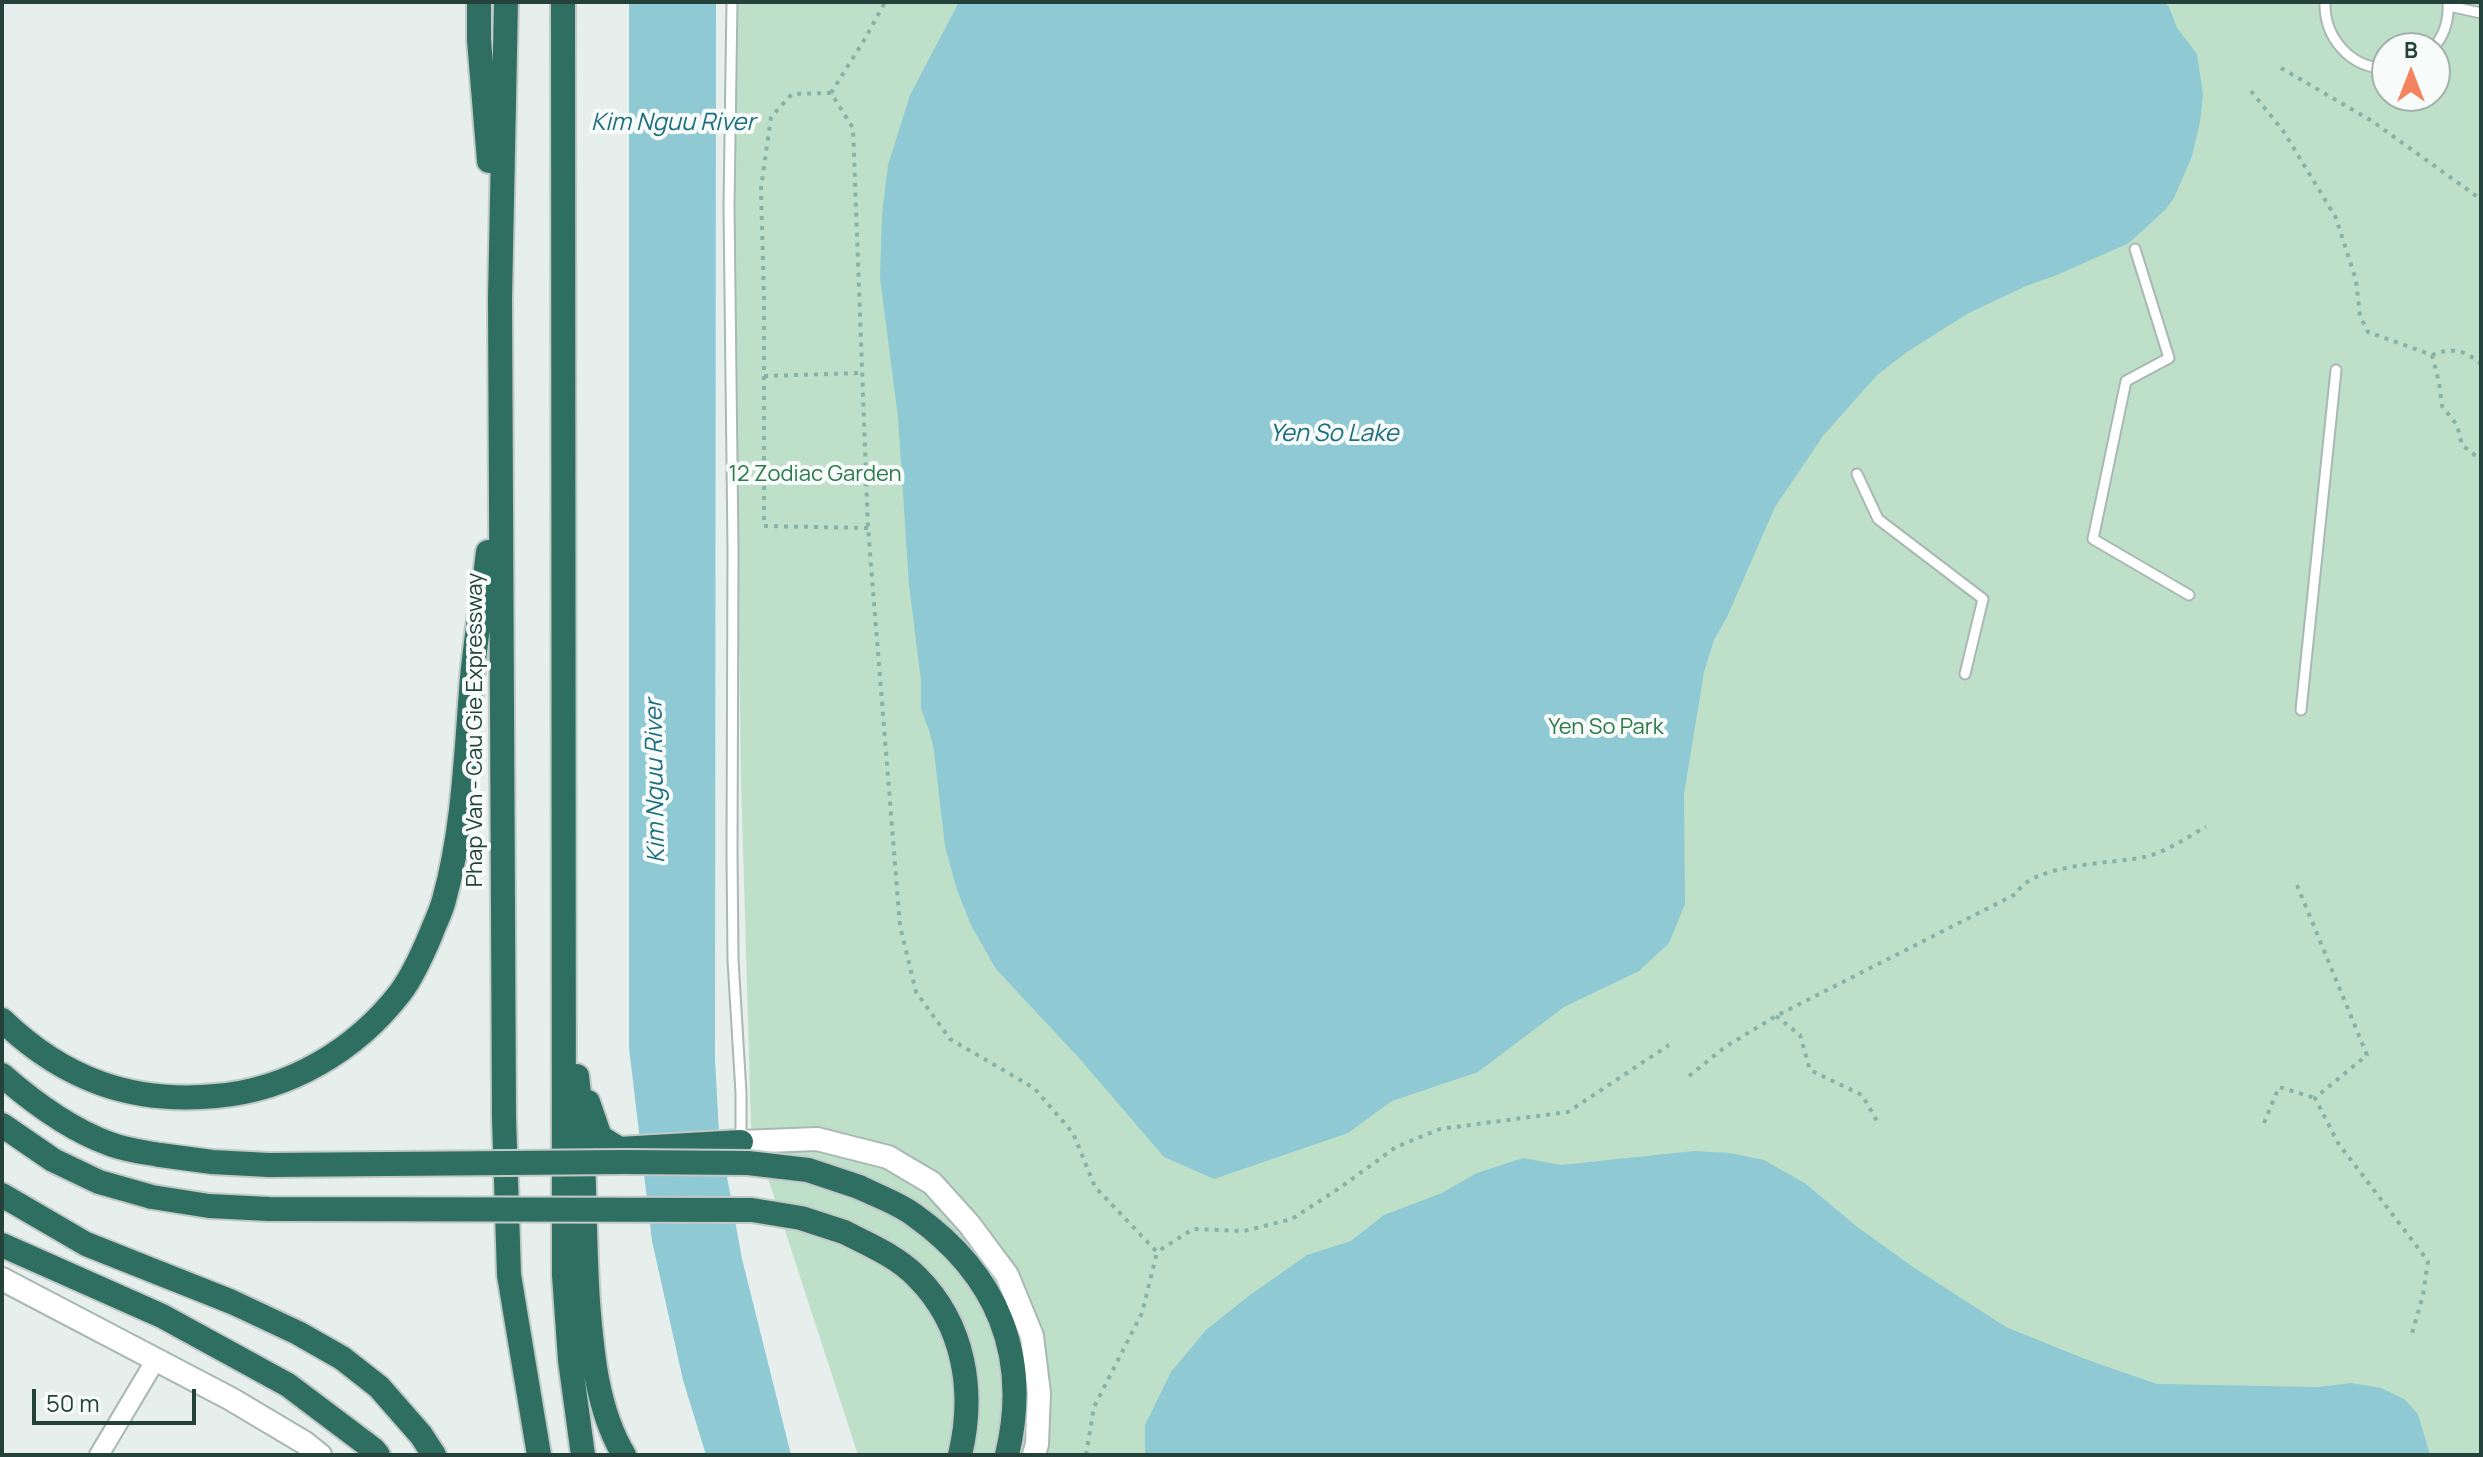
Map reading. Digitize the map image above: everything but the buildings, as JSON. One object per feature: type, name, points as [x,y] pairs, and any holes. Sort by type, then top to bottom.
[{"type":"highway","points":[[479,2],[479,40],[500,299]]},
{"type":"highway","name":"Phap Van - Cau Gie Expressway","points":[[506,2],[500,299],[504,1101],[509,1275],[539,1455]]},
{"type":"highway","points":[[563,2],[564,1275],[570,1360],[583,1455]]},
{"type":"highway","points":[[2,1020],[42,1052],[89,1081],[138,1095],[190,1099],[233,1095],[278,1083],[306,1071],[340,1051],[370,1026],[402,991],[424,951],[444,903],[454,858],[464,789],[473,673],[501,459]]},
{"type":"highway","points":[[564,968],[582,1119],[584,1237],[591,1340],[603,1402],[615,1440],[624,1455]]},
{"type":"highway","points":[[576,1068],[600,1137],[619,1149],[733,1142]]},
{"type":"highway","points":[[2,1075],[29,1098],[74,1128],[112,1145],[212,1162],[269,1165],[748,1163],[808,1170],[859,1187],[912,1213],[952,1247],[981,1283],[1005,1329],[1016,1378],[1013,1430],[1007,1455]]},
{"type":"highway","points":[[2,1125],[53,1160],[99,1182],[152,1197],[209,1206],[269,1209],[752,1210],[801,1218],[844,1232],[881,1251],[917,1276],[939,1306],[960,1346],[967,1382],[967,1426],[960,1455]]},
{"type":"highway","points":[[2,1195],[86,1244],[232,1302],[342,1358],[379,1387],[421,1435],[434,1455]]},
{"type":"highway","points":[[2,1245],[162,1316],[288,1385],[378,1455]]},
{"type":"street","points":[[733,1142],[817,1139],[888,1157],[932,1183],[969,1224],[1007,1275],[1032,1336],[1039,1393],[1034,1455]]},
{"type":"street","points":[[2,1279],[231,1399],[320,1455]]},
{"type":"street","points":[[99,1455],[155,1361]]},
{"type":"lane","points":[[732,2],[729,206],[733,549],[732,884],[741,1093],[733,1142]]},
{"type":"lane","points":[[2325,2],[2330,32],[2345,53],[2371,66]]},
{"type":"lane","points":[[2443,32],[2448,4],[2481,13]]},
{"type":"lane","points":[[2135,249],[2169,358],[2126,381],[2093,539],[2189,595]]},
{"type":"lane","points":[[2301,710],[2336,370]]},
{"type":"lane","points":[[1857,474],[1878,519],[1983,599],[1965,674]]},
{"type":"path","points":[[831,93],[885,2]]},
{"type":"path","points":[[2281,68],[2372,121],[2479,198]]},
{"type":"path","points":[[2251,91],[2284,132],[2336,218],[2356,280],[2360,316],[2368,332],[2432,355],[2447,349],[2469,354],[2481,364]]},
{"type":"path","points":[[831,93],[853,128],[868,528],[900,926],[916,992],[950,1039],[1034,1088],[1073,1133],[1095,1187],[1157,1252]]},
{"type":"path","points":[[831,93],[792,94],[771,117],[761,188],[764,526],[868,528]]},
{"type":"path","points":[[2432,355],[2442,406],[2457,425],[2462,445],[2481,460]]},
{"type":"path","points":[[764,376],[862,373]]},
{"type":"path","points":[[1689,1076],[1725,1047],[1776,1016],[2016,894],[2020,885],[2060,869],[2147,857],[2206,827]]},
{"type":"path","points":[[2297,885],[2367,1055],[2315,1098]]},
{"type":"path","points":[[1776,1016],[1800,1035],[1810,1070],[1862,1095],[1877,1121]]},
{"type":"path","points":[[1086,1455],[1094,1407],[1142,1313],[1157,1252],[1193,1229],[1244,1231],[1292,1219],[1396,1147],[1440,1129],[1568,1112],[1669,1045]]},
{"type":"path","points":[[2264,1123],[2279,1087],[2315,1098],[2338,1143],[2428,1261],[2423,1295],[2411,1337]]},
{"type":"green space","name":"Yen So Park","points":[[730,2],[2481,2],[2481,1455],[858,1455],[751,1126],[741,779]]},
{"type":"water","name":"Kim Nguu River","points":[[629,2],[716,2],[715,1059],[719,1133],[742,1259],[791,1455],[706,1455],[683,1380],[652,1241],[629,1048]]},
{"type":"water","name":"Yen So Lake","points":[[959,2],[2164,2],[2177,28],[2197,54],[2203,95],[2192,156],[2166,209],[2129,243],[1967,314],[1907,352],[1877,375],[1823,436],[1775,507],[1714,640],[1704,672],[1684,794],[1685,904],[1669,943],[1639,971],[1564,1007],[1478,1072],[1392,1101],[1348,1133],[1214,1179],[1164,1157],[1079,1058],[996,969],[972,927],[957,890],[945,846],[934,751],[921,709],[898,417],[880,278],[882,214],[888,165],[910,95]]},
{"type":"water","points":[[1694,1151],[1730,1153],[1764,1160],[1806,1184],[1856,1226],[1913,1267],[2006,1327],[2157,1384],[2317,1387],[2351,1383],[2381,1388],[2404,1399],[2418,1414],[2430,1455],[1145,1455],[1145,1425],[1171,1372],[1206,1330],[1307,1255],[1351,1241],[1384,1215],[1442,1193],[1477,1173],[1523,1158],[1561,1165]]},
{"type":"park label","name":"12 Zodiac Garden","points":[[815,475]]}]
